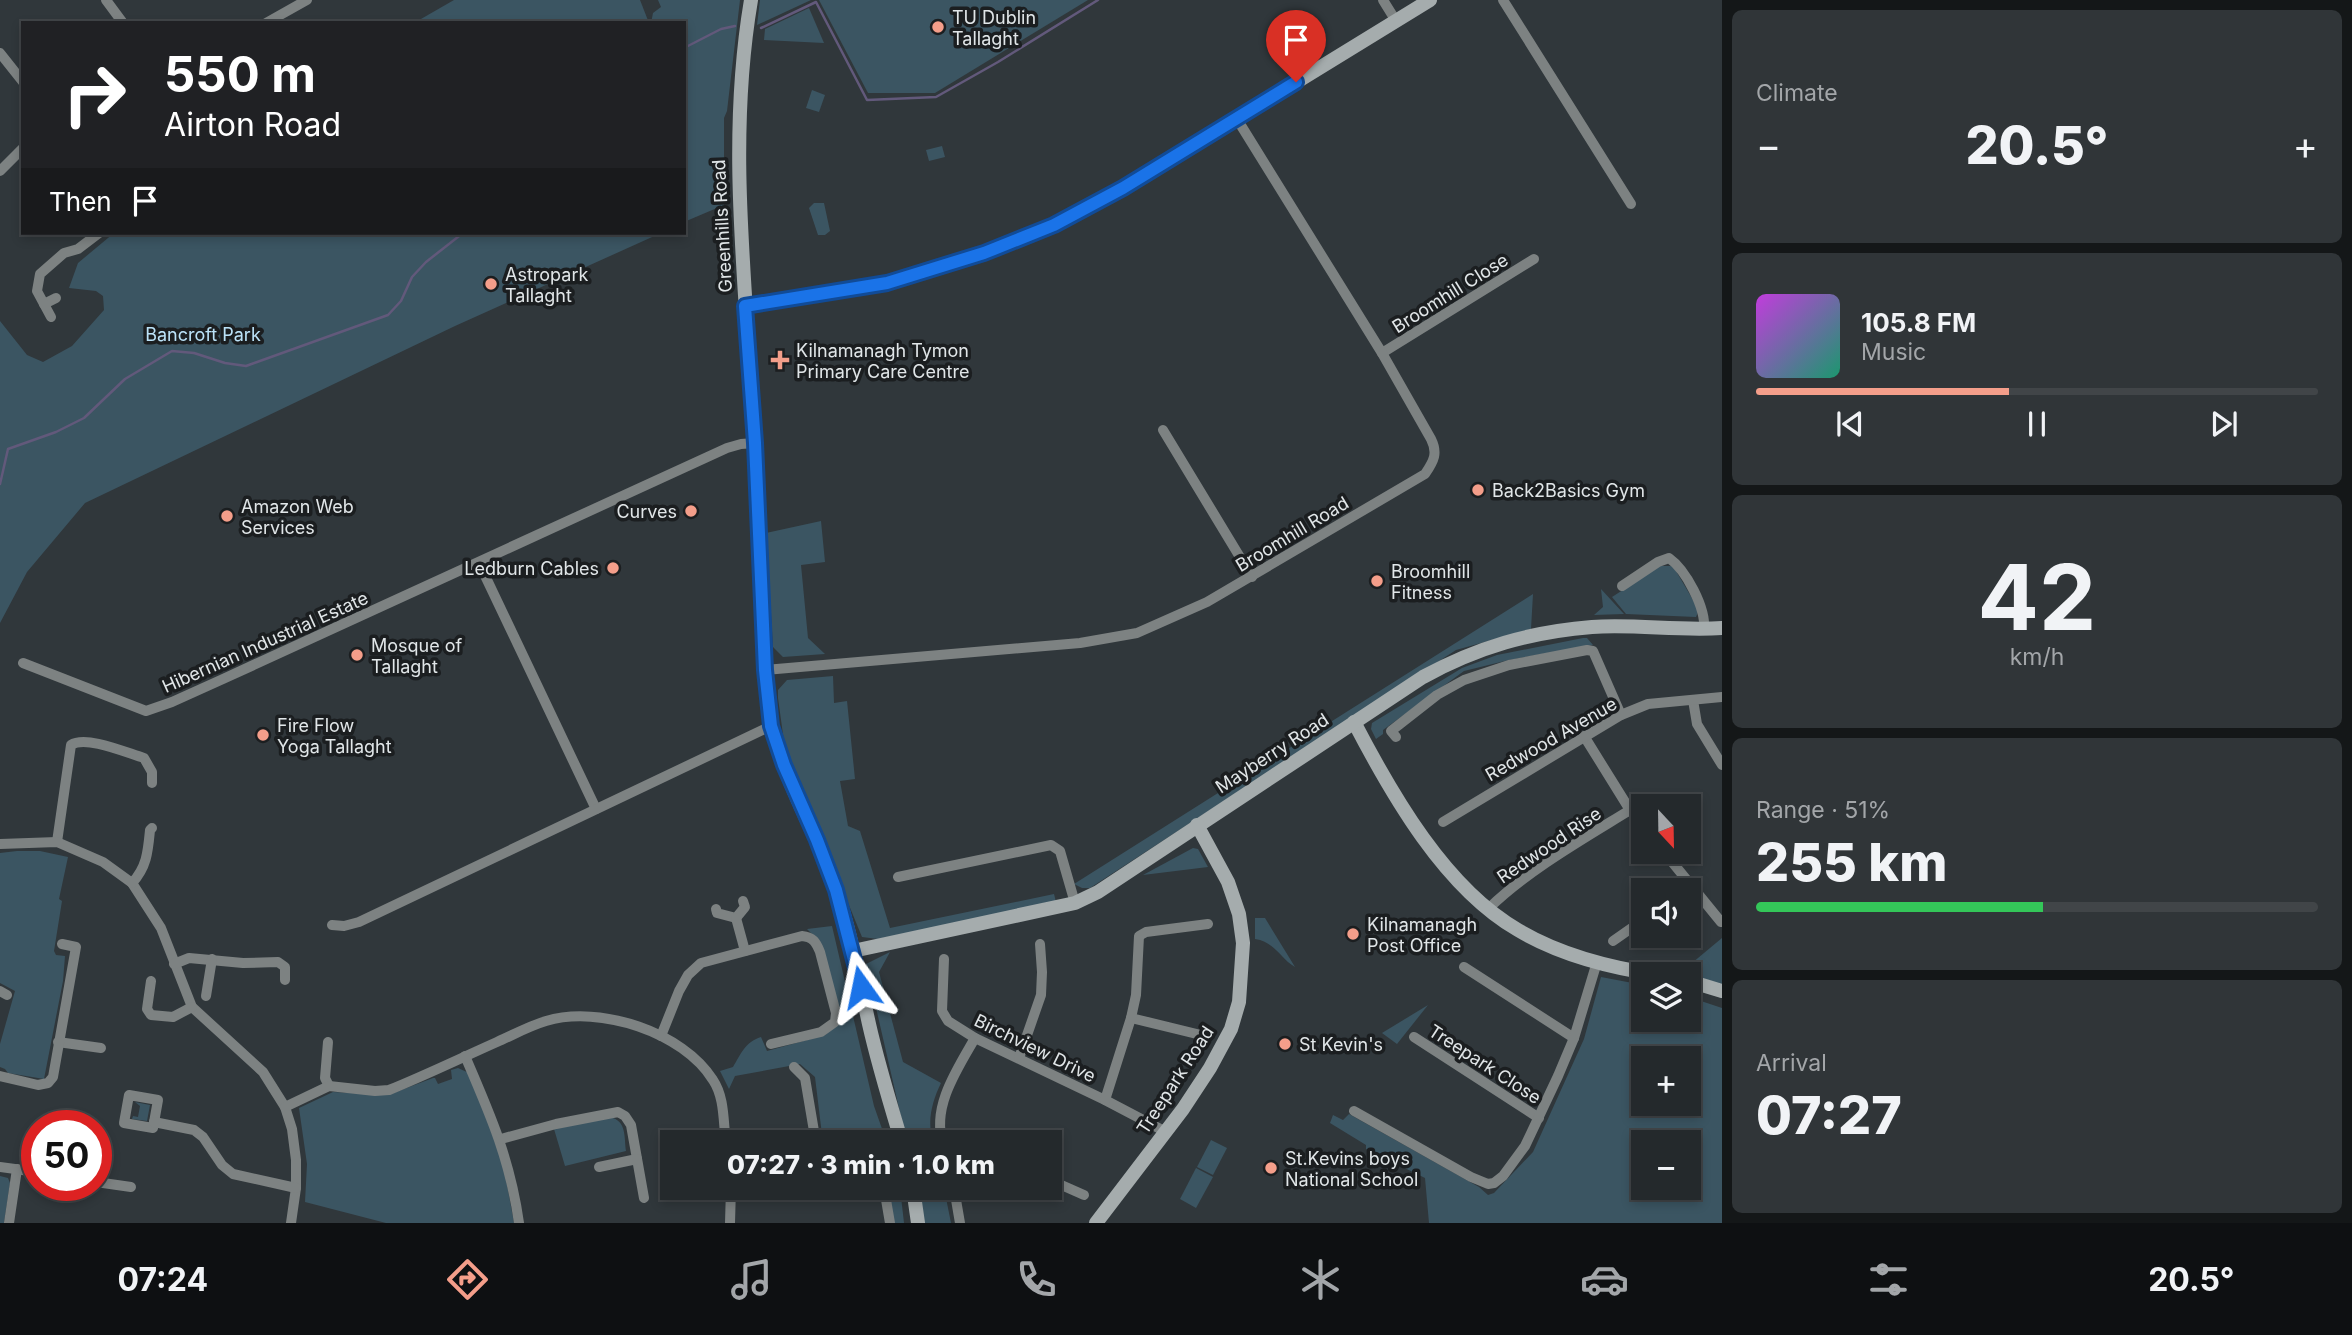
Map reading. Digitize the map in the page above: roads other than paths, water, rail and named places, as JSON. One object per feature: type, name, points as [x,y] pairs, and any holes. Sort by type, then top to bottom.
[{"type":"street","points":[[106,0],[122,21]]},
{"type":"street","points":[[270,21],[307,0]]},
{"type":"street","name":"Greenhills Road","points":[[751,0],[739,95],[738,135],[765,670],[771,726],[784,765],[836,890],[883,1082],[898,1130]]},
{"type":"street","points":[[1383,0],[1396,21]]},
{"type":"street","points":[[745,306],[887,283],[984,253],[1054,225],[1090,207],[1430,0]]},
{"type":"street","points":[[1503,0],[1631,204]]},
{"type":"street","points":[[0,53],[21,79]]},
{"type":"street","name":"Broomhill Road","points":[[765,670],[1080,643],[1137,632],[1181,615],[1252,578],[1425,474],[1435,461],[1431,439],[1382,354],[1237,119]]},
{"type":"street","points":[[0,171],[21,150]]},
{"type":"street","points":[[51,317],[37,290],[40,274],[64,253],[78,249],[96,235]]},
{"type":"street","name":"Broomhill Close","points":[[1382,354],[1534,259]]},
{"type":"street","points":[[44,304],[55,298]]},
{"type":"street","points":[[1163,430],[1252,578]]},
{"type":"street","name":"Hibernian Industrial Estate","points":[[23,663],[146,711],[172,702],[727,448],[755,443]]},
{"type":"street","points":[[1622,586],[1658,562],[1669,558],[1678,564],[1703,609],[1704,629]]},
{"type":"street","points":[[479,563],[596,809]]},
{"type":"street","name":"Mayberry Road","points":[[853,951],[1075,904],[1098,892],[1423,677],[1475,651],[1537,634],[1594,627],[1722,628]]},
{"type":"street","points":[[1396,737],[1391,732],[1437,695],[1464,680],[1509,664],[1587,650],[1593,651],[1621,715]]},
{"type":"street","name":"Redwood Avenue","points":[[1443,822],[1621,715],[1648,704],[1722,697]]},
{"type":"street","points":[[1693,700],[1696,724],[1722,765]]},
{"type":"street","points":[[1354,722],[1420,836],[1488,909],[1516,929],[1548,946],[1597,962],[1631,969]]},
{"type":"street","points":[[332,925],[344,926],[359,922],[771,726]]},
{"type":"street","points":[[1584,736],[1630,810]]},
{"type":"street","points":[[57,842],[71,745],[77,741],[87,741],[144,758],[150,765],[152,783]]},
{"type":"street","name":"Redwood Rise","points":[[1488,909],[1557,856],[1630,810]]},
{"type":"street","name":"Treepark Road","points":[[1096,1223],[1166,1132],[1210,1068],[1231,1029],[1239,1002],[1243,943],[1239,914],[1228,882],[1197,825]]},
{"type":"street","points":[[132,883],[140,874],[147,857],[149,830],[152,828]]},
{"type":"street","points":[[0,844],[57,842],[103,862],[132,883],[161,928],[192,1007],[263,1072],[285,1107],[296,1160],[296,1188],[291,1223]]},
{"type":"street","points":[[898,877],[1051,845],[1060,851],[1075,904]]},
{"type":"street","points":[[736,918],[745,908],[743,901]]},
{"type":"street","points":[[1701,902],[1721,922]]},
{"type":"street","points":[[716,909],[717,913],[736,918]]},
{"type":"street","points":[[736,918],[745,951]]},
{"type":"street","points":[[1105,1100],[1132,1018],[1139,936],[1146,932],[1208,924]]},
{"type":"street","points":[[1613,941],[1631,928]]},
{"type":"street","points":[[661,1036],[688,975],[701,963],[802,936],[810,937],[820,952],[836,1013],[835,1022],[821,1032],[771,1044]]},
{"type":"street","points":[[0,1076],[38,1085],[48,1083],[52,1077],[76,947],[62,944]]},
{"type":"street","points":[[1019,1058],[1041,995],[1040,944]]},
{"type":"street","points":[[174,964],[189,958],[243,963],[278,962],[285,967],[285,980]]},
{"type":"street","points":[[206,992],[212,959]]},
{"type":"street","name":"Birchview Drive","points":[[944,959],[942,1012],[948,1020],[975,1038],[1166,1132]]},
{"type":"street","points":[[1354,1111],[1471,1177],[1488,1184],[1494,1183],[1503,1176],[1525,1146],[1539,1118],[1574,1038],[1586,991],[1597,962]]},
{"type":"street","points":[[1464,967],[1574,1038]]},
{"type":"street","points":[[151,981],[147,1009],[151,1015],[173,1017],[192,1007]]},
{"type":"street","points":[[1701,985],[1722,991]]},
{"type":"street","points":[[285,1107],[329,1086],[389,1090],[544,1021],[572,1016],[593,1016],[638,1026],[661,1036],[692,1056],[714,1081],[722,1102],[725,1130]]},
{"type":"street","points":[[1132,1018],[1205,1036]]},
{"type":"street","name":"Treepark Close","points":[[1414,1037],[1539,1118]]},
{"type":"street","points":[[941,1130],[940,1121],[945,1097],[975,1038]]},
{"type":"street","points":[[58,1042],[101,1048]]},
{"type":"street","points":[[328,1042],[325,1079],[329,1086]]},
{"type":"street","points":[[466,1056],[501,1139],[519,1223]]},
{"type":"street","points":[[794,1068],[805,1078],[814,1130]]},
{"type":"street","points":[[501,1139],[556,1124],[618,1112],[625,1116],[631,1125],[644,1198]]},
{"type":"street","points":[[154,1122],[194,1130],[203,1137],[222,1165],[233,1174],[296,1188]]},
{"type":"street","points":[[599,1167],[637,1158]]},
{"type":"street","points":[[0,1167],[21,1170]]},
{"type":"street","points":[[9,1223],[17,1169]]},
{"type":"street","points":[[112,1184],[131,1187]]},
{"type":"street","points":[[1062,1185],[1084,1195]]},
{"type":"street","points":[[730,1223],[731,1200]]},
{"type":"street","points":[[886,1200],[890,1223]]},
{"type":"street","points":[[915,1200],[918,1223]]},
{"type":"street","points":[[956,1200],[960,1223]]},
{"type":"waterway","points":[[761,28],[816,2],[867,100],[936,97],[1098,0]]},
{"type":"waterway","points":[[686,47],[721,29],[735,26]]},
{"type":"waterway","points":[[0,484],[8,449],[56,432],[84,418],[125,379],[172,351],[194,353],[225,363],[246,366],[388,315],[401,301],[412,277],[426,262],[460,235]]},
{"type":"place","name":"TU Dublin Tallaght","points":[[938,27]]},
{"type":"place","name":"Astropark Tallaght","points":[[491,284]]},
{"type":"place","name":"Kilnamanagh Tymon Primary Care Centre","points":[[780,360]]},
{"type":"place","name":"Back2Basics Gym","points":[[1478,490]]},
{"type":"place","name":"Curves","points":[[691,511]]},
{"type":"place","name":"Amazon Web Services","points":[[227,516]]},
{"type":"place","name":"Ledburn Cables","points":[[613,568]]},
{"type":"place","name":"Broomhill Fitness","points":[[1377,581]]},
{"type":"place","name":"Mosque of Tallaght","points":[[357,655]]},
{"type":"place","name":"Fire Flow Yoga Tallaght","points":[[263,735]]},
{"type":"place","name":"Kilnamanagh Post Office","points":[[1353,934]]},
{"type":"place","name":"St Kevin's","points":[[1285,1044]]},
{"type":"place","name":"St.Kevins boys National School","points":[[1271,1168]]},
{"type":"park label","name":"Bancroft Park","points":[[203,334]]}]
